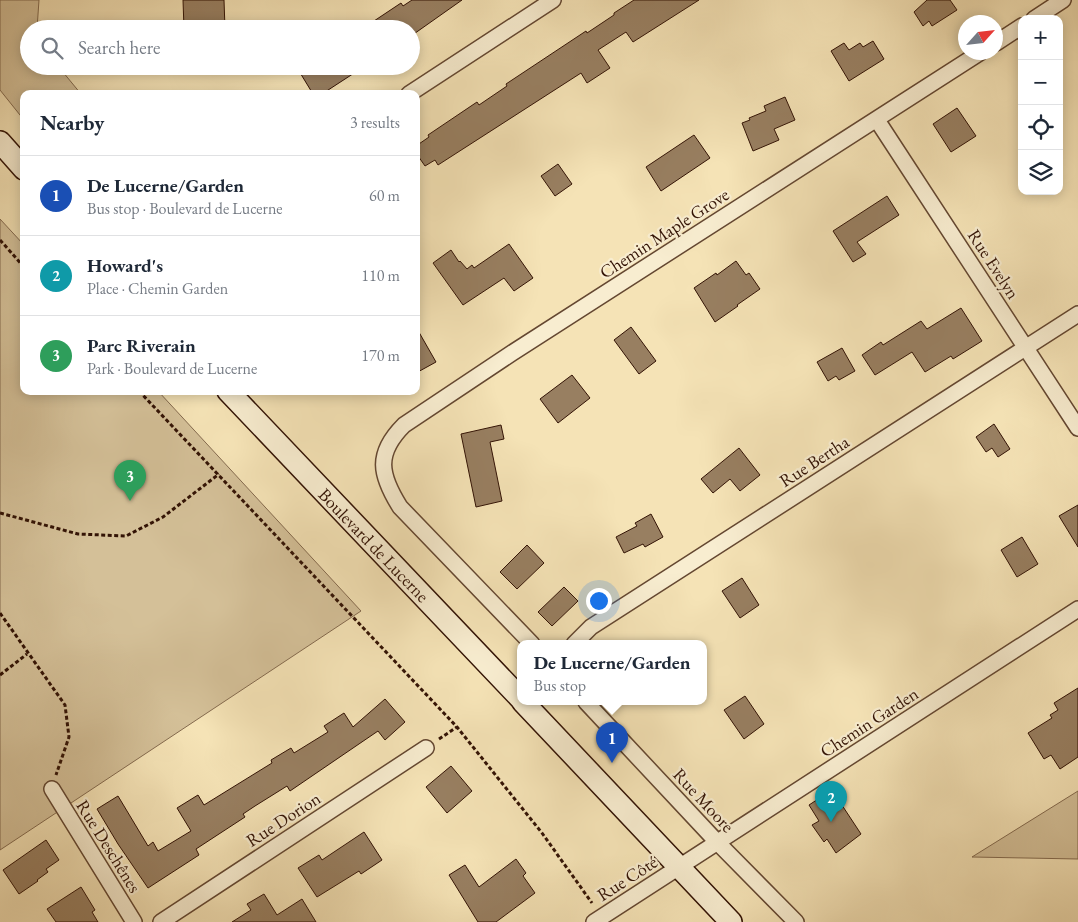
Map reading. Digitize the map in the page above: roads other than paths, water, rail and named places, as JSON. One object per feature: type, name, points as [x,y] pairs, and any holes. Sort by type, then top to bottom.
[{"type":"main road","points":[[0,142],[20,164]]},
{"type":"main road","name":"Boulevard de Lucerne","points":[[232,395],[517,695]]},
{"type":"main road","name":"Boulevard de Lucerne","points":[[527,705],[731,922]]},
{"type":"street","points":[[415,90],[553,0]]},
{"type":"street","points":[[1040,15],[1063,0]]},
{"type":"street","points":[[1003,38],[1018,29]]},
{"type":"street","name":"Chemin Maple Grove","points":[[528,640],[400,507],[389,490],[384,473],[383,461],[393,436],[404,425],[512,353],[969,60]]},
{"type":"street","name":"Rue Evelyn","points":[[877,120],[1078,428]]},
{"type":"street","name":"Rue Bertha","points":[[578,640],[591,627],[1078,314]]},
{"type":"street","name":"Chemin Garden","points":[[680,866],[1078,610]]},
{"type":"street","name":"Rue Moore","points":[[589,705],[717,842],[796,922]]},
{"type":"street","name":"Rue Dorion","points":[[161,922],[426,748]]},
{"type":"street","name":"Rue Deschênes","points":[[52,789],[134,922]]},
{"type":"street","name":"Rue Côté","points":[[598,919],[680,866]]},
{"type":"place","name":"Parc Riverain","points":[[130,501]]},
{"type":"place","name":"De Lucerne/Garden","points":[[612,763]]},
{"type":"place","name":"Howard's","points":[[831,822]]}]
